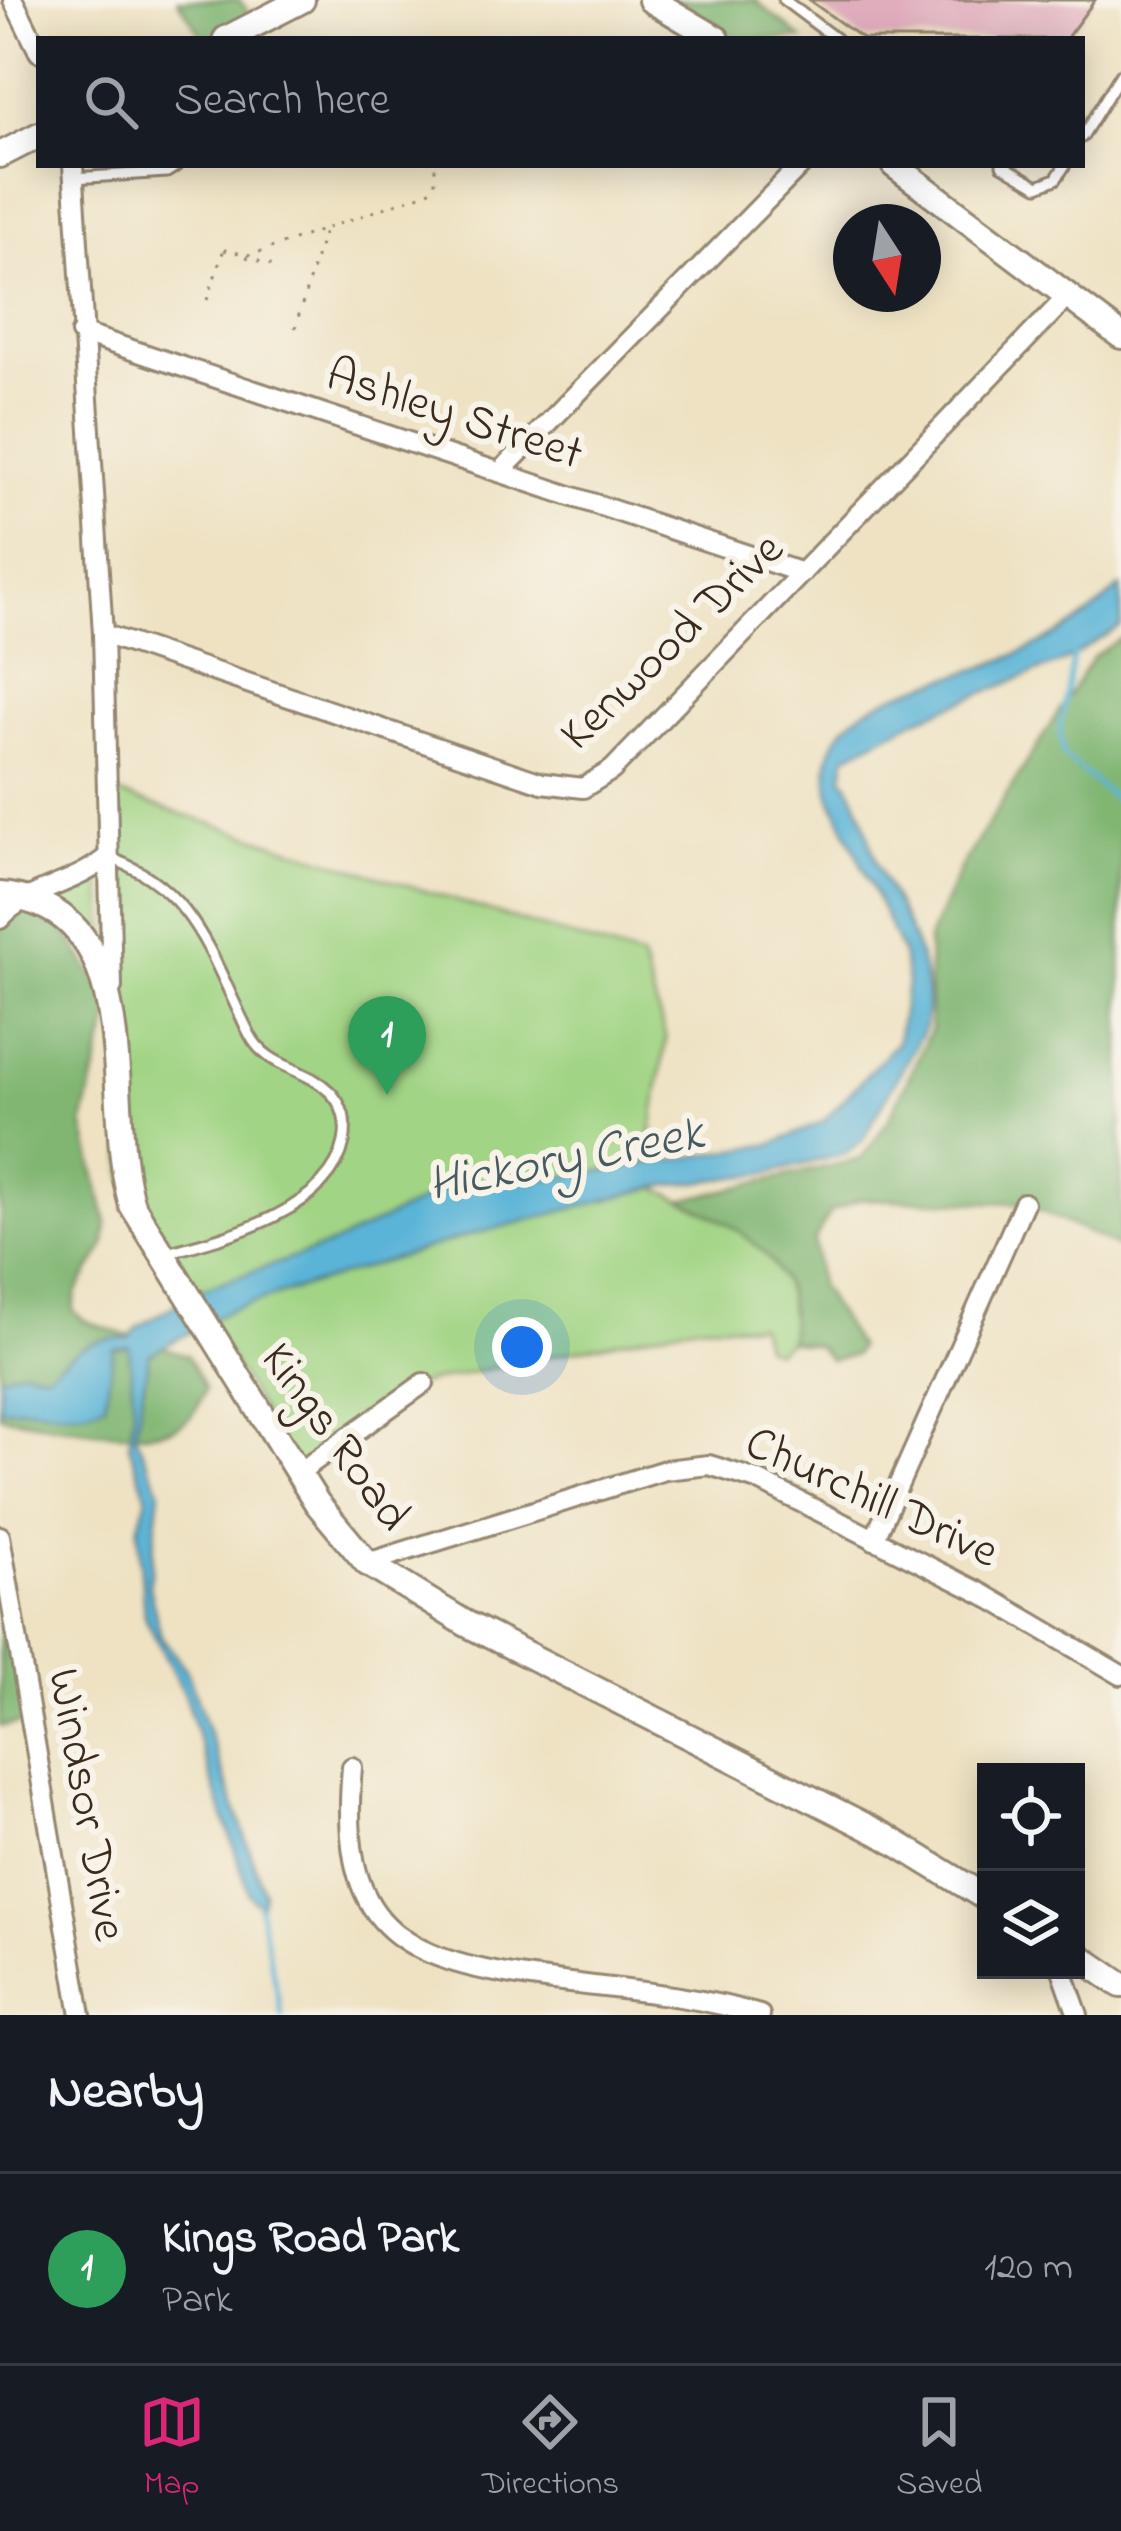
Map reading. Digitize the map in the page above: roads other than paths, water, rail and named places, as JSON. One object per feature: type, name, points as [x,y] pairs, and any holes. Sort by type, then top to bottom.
[{"type":"street","points":[[14,0],[36,46]]},
{"type":"street","points":[[232,36],[302,0]]},
{"type":"street","points":[[651,0],[712,36]]},
{"type":"street","points":[[0,155],[36,137]]},
{"type":"street","points":[[500,472],[798,168]]},
{"type":"street","points":[[898,168],[1121,336]]},
{"type":"street","points":[[74,171],[103,634],[112,1007]]},
{"type":"street","name":"Kenwood Drive","points":[[103,634],[542,783],[583,788],[612,770],[1068,296]]},
{"type":"street","name":"Ashley Street","points":[[81,333],[802,573]]},
{"type":"street","points":[[0,920],[12,896],[56,890],[107,857]]},
{"type":"street","name":"Kings Road","points":[[12,896],[65,920],[89,946],[112,1007],[122,1165],[132,1205],[165,1266],[344,1540],[367,1563],[465,1623],[885,1836],[977,1892]]},
{"type":"street","points":[[874,1540],[1024,1203]]},
{"type":"street","points":[[298,1473],[424,1383]]},
{"type":"street","name":"Churchill Drive","points":[[367,1563],[690,1465],[745,1475],[983,1594],[1121,1675]]},
{"type":"street","name":"Windsor Drive","points":[[0,1537],[8,1626],[82,2015]]},
{"type":"street","points":[[352,1767],[349,1832],[357,1873],[378,1916],[405,1943],[462,1968],[760,2015]]},
{"type":"street","points":[[1085,1960],[1121,1985]]},
{"type":"street","points":[[1066,1979],[1078,2015]]},
{"type":"lane","points":[[784,0],[832,36]]},
{"type":"lane","points":[[1085,132],[1121,74]]},
{"type":"lane","points":[[74,171],[167,172],[173,168]]},
{"type":"lane","points":[[1007,168],[1038,186],[1056,179],[1063,168]]},
{"type":"lane","points":[[107,857],[160,880],[205,938],[259,1049],[332,1094],[345,1119],[339,1162],[324,1181],[282,1211],[165,1266]]},
{"type":"water","name":"Hickory Creek","points":[[1121,587],[1121,626],[1065,661],[919,718],[846,756],[843,777],[858,804],[881,874],[913,938],[927,992],[924,1029],[862,1141],[845,1154],[769,1173],[656,1187],[467,1236],[230,1310],[149,1355],[135,1435],[160,1490],[149,1587],[161,1636],[187,1671],[249,1848],[264,1893],[260,1907],[249,1894],[184,1694],[144,1615],[138,1529],[147,1497],[129,1445],[134,1409],[129,1347],[114,1349],[105,1403],[79,1411],[0,1409],[0,1376],[22,1369],[47,1373],[84,1347],[129,1338],[138,1327],[202,1289],[333,1244],[453,1186],[555,1178],[773,1144],[824,1121],[897,1042],[907,983],[902,953],[831,798],[828,764],[837,737],[856,716],[882,701],[1003,660],[1050,638]]},
{"type":"waterway","points":[[1074,653],[1060,726],[1063,755],[1121,805]]},
{"type":"waterway","name":"Hickory Creek","points":[[258,1903],[282,2015]]},
{"type":"place","name":"Kings Road Park","points":[[387,1095]]}]
